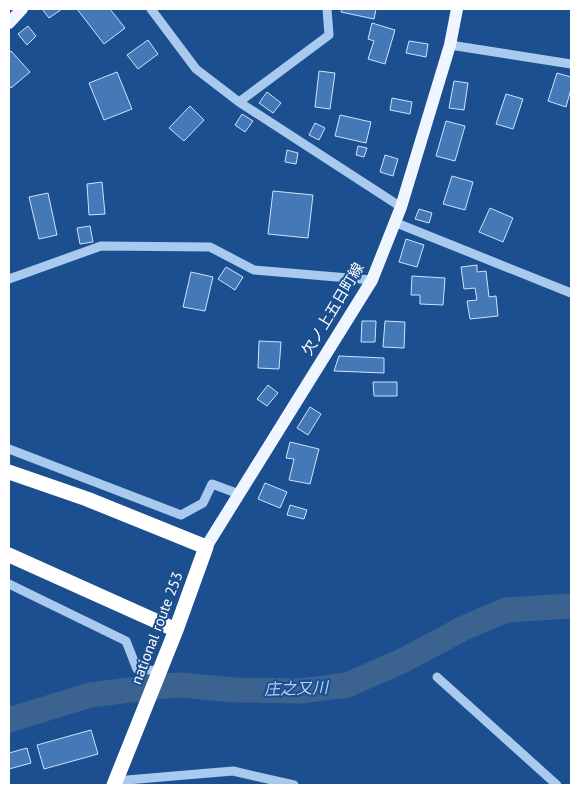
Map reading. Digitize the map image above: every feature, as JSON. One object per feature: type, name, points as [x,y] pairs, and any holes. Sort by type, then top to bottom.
[{"type":"highway","points":[[9,472],[87,499],[206,547]]},
{"type":"highway","name":"national route 253","points":[[114,783],[176,630],[206,547]]},
{"type":"highway","points":[[9,555],[176,630]]},
{"type":"main road","points":[[9,22],[22,9]]},
{"type":"main road","name":"欠ノ上五日町線","points":[[206,547],[372,280],[401,207],[450,45],[457,9]]},
{"type":"street","points":[[151,9],[196,69],[239,102],[401,207]]},
{"type":"street","points":[[239,102],[329,35],[327,9]]},
{"type":"street","points":[[450,45],[571,64]]},
{"type":"street","points":[[394,222],[571,293]]},
{"type":"street","points":[[9,279],[101,246],[210,247],[254,270],[372,280]]},
{"type":"street","points":[[9,449],[181,515],[203,503],[212,484],[239,494]]},
{"type":"street","points":[[9,584],[126,641],[138,669],[160,671]]},
{"type":"street","points":[[436,677],[557,785]]},
{"type":"street","points":[[114,783],[233,770],[294,785]]},
{"type":"building","points":[[42,9],[62,9],[49,18]]},
{"type":"building","points":[[77,9],[110,9],[125,28],[104,44]]},
{"type":"building","points":[[342,9],[376,9],[374,19],[341,12]]},
{"type":"building","points":[[372,23],[395,30],[385,64],[368,59],[374,41],[368,39]]},
{"type":"building","points":[[28,26],[36,36],[27,45],[18,34]]},
{"type":"building","points":[[148,40],[158,54],[138,69],[127,55]]},
{"type":"building","points":[[409,41],[428,44],[426,57],[406,53]]},
{"type":"building","points":[[11,51],[30,72],[11,88],[9,85],[9,53]]},
{"type":"building","points":[[319,71],[335,73],[330,109],[315,107]]},
{"type":"building","points":[[117,72],[132,109],[104,120],[89,83]]},
{"type":"building","points":[[557,73],[571,77],[571,89],[566,107],[548,101]]},
{"type":"building","points":[[454,81],[468,83],[464,110],[449,108]]},
{"type":"building","points":[[267,92],[281,103],[273,113],[259,103]]},
{"type":"building","points":[[506,94],[523,99],[513,129],[496,124]]},
{"type":"building","points":[[392,98],[412,102],[410,114],[390,110]]},
{"type":"building","points":[[190,106],[204,120],[184,141],[169,128]]},
{"type":"building","points":[[242,114],[253,121],[245,132],[235,125]]},
{"type":"building","points":[[340,115],[371,122],[366,143],[335,136]]},
{"type":"building","points":[[446,121],[465,126],[455,161],[436,156]]},
{"type":"building","points":[[315,123],[325,128],[319,140],[309,135]]},
{"type":"building","points":[[358,146],[367,148],[364,157],[356,155]]},
{"type":"building","points":[[287,150],[298,153],[296,164],[285,162]]},
{"type":"building","points":[[385,155],[398,159],[393,176],[380,172]]},
{"type":"building","points":[[452,176],[473,182],[465,210],[443,204]]},
{"type":"building","points":[[102,182],[105,214],[89,215],[87,184]]},
{"type":"building","points":[[273,191],[313,195],[308,238],[268,234]]},
{"type":"building","points":[[48,193],[57,235],[39,239],[29,197]]},
{"type":"building","points":[[490,208],[513,218],[503,242],[479,232]]},
{"type":"building","points":[[419,209],[432,213],[429,223],[415,219]]},
{"type":"building","points":[[90,226],[93,242],[80,244],[77,228]]},
{"type":"building","points":[[406,239],[424,245],[417,267],[399,262]]},
{"type":"building","points":[[477,265],[477,272],[486,271],[489,297],[496,296],[498,316],[470,319],[467,301],[477,300],[475,288],[464,289],[461,267]]},
{"type":"building","points":[[226,267],[243,277],[235,290],[218,279]]},
{"type":"building","points":[[191,272],[213,277],[205,311],[183,307]]},
{"type":"building","points":[[412,276],[445,278],[443,305],[420,304],[420,295],[411,295]]},
{"type":"building","points":[[362,321],[376,321],[375,342],[361,342]]},
{"type":"building","points":[[385,321],[405,322],[404,348],[383,347]]},
{"type":"building","points":[[259,341],[281,342],[279,369],[258,368]]},
{"type":"building","points":[[339,356],[384,358],[384,373],[334,371]]},
{"type":"building","points":[[373,382],[397,382],[397,396],[374,396]]},
{"type":"building","points":[[268,385],[278,393],[267,406],[257,399]]},
{"type":"building","points":[[310,407],[321,414],[308,435],[297,428]]},
{"type":"building","points":[[290,442],[319,449],[310,484],[289,480],[294,459],[286,458]]},
{"type":"building","points":[[265,483],[287,492],[280,508],[258,499]]},
{"type":"building","points":[[290,505],[307,510],[304,519],[287,515]]},
{"type":"building","points":[[91,730],[98,754],[44,769],[37,745]]},
{"type":"building","points":[[27,748],[31,763],[9,769],[9,753]]},
{"type":"waterway","name":"庄之又川","points":[[9,720],[90,695],[163,686],[180,685],[235,690],[300,691],[347,685],[402,661],[464,628],[506,610],[571,606]]}]
